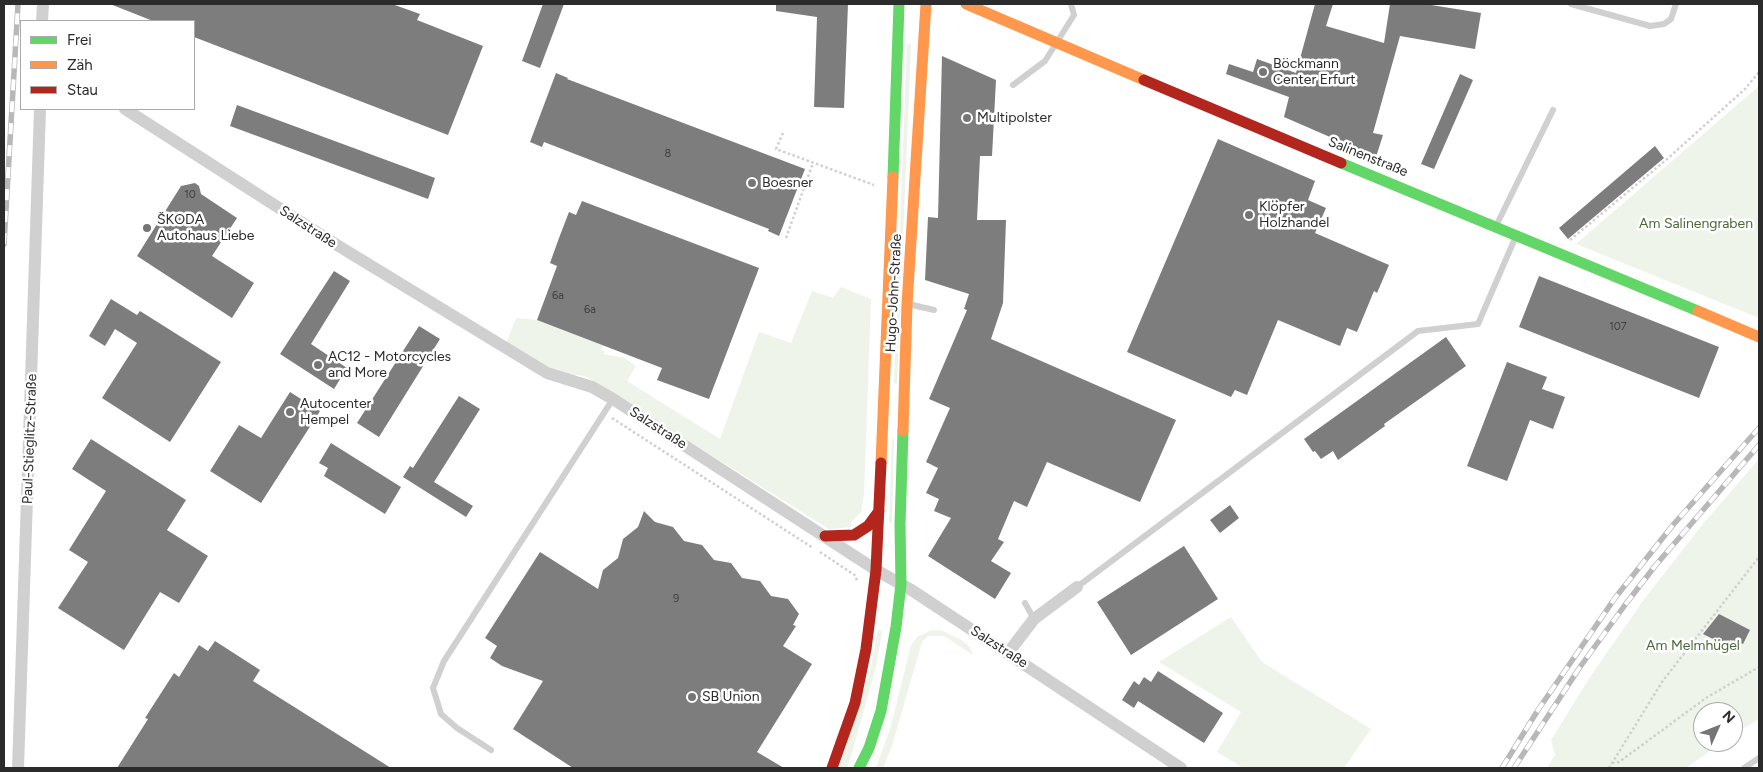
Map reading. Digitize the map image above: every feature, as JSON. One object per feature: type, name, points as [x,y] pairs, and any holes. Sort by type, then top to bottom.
[{"type":"main road","name":"Hugo-John-Straße","points":[[832,768],[855,703],[866,648],[876,570],[892,220],[899,4]]},
{"type":"main road","name":"Hugo-John-Straße","points":[[859,768],[869,748],[881,711],[896,627],[901,584],[900,524],[907,304],[926,4]]},
{"type":"main road","name":"Salinenstraße","points":[[966,4],[1759,337]]},
{"type":"main road","points":[[825,536],[854,535],[868,526],[879,511]]},
{"type":"street","points":[[42,20],[43,4]]},
{"type":"street","name":"Paul-Stieglitz-Straße","points":[[18,768],[40,110]]},
{"type":"street","name":"Salzstraße","points":[[126,110],[329,247],[546,374],[592,387],[613,399],[876,570],[1008,653],[1181,768]]},
{"type":"street","points":[[1008,653],[1034,619],[1077,586]]},
{"type":"lane","points":[[1013,85],[1045,61],[1074,15],[1071,4]]},
{"type":"lane","points":[[1571,4],[1650,26],[1664,24],[1671,20],[1676,4]]},
{"type":"lane","points":[[1496,226],[1553,110]]},
{"type":"lane","points":[[1077,586],[1418,331],[1478,324],[1516,235]]},
{"type":"lane","points":[[907,304],[934,310]]},
{"type":"lane","points":[[491,750],[457,728],[441,714],[433,688],[444,661],[613,399]]},
{"type":"lane","points":[[1025,602],[1034,619]]},
{"type":"lane","points":[[1744,768],[1759,758]]},
{"type":"path","points":[[1557,252],[1666,160],[1745,89],[1759,72]]},
{"type":"path","points":[[783,133],[776,149],[874,185]]},
{"type":"path","points":[[786,238],[814,163]]},
{"type":"path","points":[[604,413],[856,576]]},
{"type":"path","points":[[1609,768],[1662,682],[1759,557]]},
{"type":"path","points":[[1612,763],[1619,762],[1706,698],[1759,667]]},
{"type":"green space","points":[[907,44],[911,44],[897,384],[894,383]]},
{"type":"green space","name":"Am Salinengraben","points":[[1759,86],[1759,318],[1576,244]]},
{"type":"green space","points":[[841,287],[871,299],[864,495],[861,512],[851,522],[852,527],[829,529],[585,376],[566,374],[543,366],[506,343],[516,318],[537,320],[603,345],[601,350],[605,351],[604,354],[624,358],[636,366],[627,381],[720,439],[759,332],[791,343],[812,291],[833,298]]},
{"type":"green space","points":[[894,438],[891,524],[889,522],[892,440]]},
{"type":"green space","name":"Am Melmhügel","points":[[1759,459],[1759,719],[1743,729],[1743,702],[1693,702],[1693,752],[1709,752],[1686,768],[1547,768],[1555,755],[1551,740],[1592,674],[1645,598],[1703,524]]},
{"type":"green space","points":[[1231,617],[1262,662],[1371,729],[1344,768],[1243,768],[1217,752],[1241,712],[1159,662]]},
{"type":"green space","points":[[878,630],[882,631],[876,667],[852,753],[847,768],[839,768],[871,666]]},
{"type":"green space","points":[[932,630],[940,630],[960,639],[969,646],[973,655],[944,636],[928,636],[922,642],[892,746],[883,768],[876,768],[890,729],[911,645],[917,637]]},
{"type":"building","points":[[110,4],[392,4],[420,14],[417,20],[483,46],[448,135],[195,37],[195,20],[150,20]]},
{"type":"building","points":[[543,4],[564,4],[540,68],[522,61]]},
{"type":"building","points":[[776,4],[848,4],[844,108],[814,107],[817,17],[776,11]]},
{"type":"building","points":[[1315,4],[1333,4],[1326,26],[1384,43],[1390,4],[1425,4],[1481,13],[1475,49],[1400,36],[1373,133],[1383,135],[1376,157],[1284,117],[1289,97],[1226,74],[1229,64],[1253,72],[1257,59],[1296,73]]},
{"type":"building","points":[[942,56],[996,80],[992,156],[980,156],[977,220],[1006,220],[1003,303],[991,339],[1176,420],[1140,502],[1047,462],[1027,507],[1014,501],[998,539],[1004,542],[991,561],[1011,573],[995,599],[928,556],[951,518],[934,511],[939,499],[926,493],[938,468],[926,462],[950,408],[929,399],[967,310],[964,309],[969,294],[925,280],[928,217],[938,218]]},
{"type":"building","points":[[556,73],[567,79],[805,169],[779,236],[768,231],[769,229],[544,142],[542,147],[530,142]]},
{"type":"building","points":[[1460,74],[1473,80],[1434,169],[1421,164]]},
{"type":"building","points":[[237,105],[435,178],[428,199],[230,126]]},
{"type":"building","points":[[1218,139],[1315,181],[1308,200],[1326,208],[1315,233],[1389,265],[1377,293],[1374,291],[1357,332],[1347,328],[1340,346],[1278,320],[1247,395],[1235,390],[1231,397],[1127,352]]},
{"type":"building","points":[[1655,146],[1664,158],[1568,239],[1559,228]]},
{"type":"building","points":[[195,183],[199,186],[201,194],[237,218],[212,256],[254,283],[232,318],[137,256],[181,186]]},
{"type":"building","points":[[582,201],[759,268],[709,399],[657,380],[662,368],[537,320],[557,266],[550,263],[559,238],[569,212],[576,215]]},
{"type":"building","points":[[334,271],[350,281],[311,344],[347,368],[334,389],[280,354]]},
{"type":"building","points":[[1539,276],[1719,347],[1699,398],[1519,327]]},
{"type":"building","points":[[111,299],[137,315],[140,311],[221,362],[170,442],[102,398],[137,343],[115,329],[105,346],[89,336]]},
{"type":"building","points":[[419,326],[440,339],[379,437],[357,423]]},
{"type":"building","points":[[1446,337],[1466,366],[1384,424],[1385,426],[1338,460],[1333,451],[1321,459],[1315,451],[1313,452],[1304,439]]},
{"type":"building","points":[[1507,362],[1547,377],[1542,389],[1565,397],[1553,429],[1530,420],[1507,481],[1467,466]]},
{"type":"building","points":[[290,392],[320,411],[261,503],[210,471],[239,425],[261,438]]},
{"type":"building","points":[[459,396],[480,409],[434,482],[473,506],[466,517],[403,477],[410,466],[413,468]]},
{"type":"building","points":[[91,439],[186,500],[167,530],[208,556],[179,603],[160,592],[124,650],[58,608],[88,562],[69,550],[106,491],[72,469]]},
{"type":"building","points":[[331,443],[401,487],[385,514],[324,476],[328,468],[319,463]]},
{"type":"building","points":[[1230,505],[1239,518],[1220,533],[1210,520]]},
{"type":"building","points":[[644,511],[655,522],[673,527],[684,541],[702,545],[714,560],[731,563],[742,578],[760,581],[771,596],[788,599],[799,614],[793,625],[796,626],[783,646],[812,664],[757,752],[784,768],[573,768],[513,729],[543,681],[502,666],[490,658],[497,646],[485,638],[540,552],[598,589],[603,570],[618,558],[623,539],[638,527]]},
{"type":"building","points":[[1184,546],[1218,599],[1131,655],[1097,602]]},
{"type":"building","points":[[1719,614],[1750,630],[1743,644],[1730,640],[1727,646],[1703,634]]},
{"type":"building","points":[[215,641],[260,670],[253,681],[391,768],[117,768],[148,719],[145,718],[174,673],[179,677],[199,645],[208,651]]},
{"type":"building","points":[[1158,671],[1223,713],[1204,743],[1138,701],[1134,708],[1122,700],[1134,681],[1139,685],[1144,677],[1151,682]]},
{"type":"railway","points":[[4,244],[18,4]]},
{"type":"railway","points":[[1502,768],[1538,710],[1615,598],[1673,525],[1759,428]]},
{"type":"railway","points":[[1514,768],[1580,667],[1625,605],[1655,566],[1759,445]]},
{"type":"traffic: fast","points":[[893,177],[899,4]]},
{"type":"traffic: fast","points":[[1341,163],[1698,311]]},
{"type":"traffic: fast","points":[[859,768],[869,748],[881,711],[896,627],[901,584],[900,524],[903,431]]},
{"type":"traffic: slow","points":[[903,431],[907,304],[926,4]]},
{"type":"traffic: slow","points":[[966,4],[1144,80]]},
{"type":"traffic: slow","points":[[881,463],[893,177]]},
{"type":"traffic: slow","points":[[1698,311],[1759,337]]},
{"type":"traffic: jam","points":[[1144,80],[1341,163]]},
{"type":"traffic: jam","points":[[832,768],[855,703],[866,649],[876,570],[881,463]]},
{"type":"traffic: jam","points":[[825,536],[854,535],[868,526],[879,511]]},
{"type":"place","name":"Böckmann Center Erfurt","points":[[1263,72]]},
{"type":"place","name":"Multipolster","points":[[967,118]]},
{"type":"place","name":"Boesner","points":[[752,183]]},
{"type":"place","name":"Klöpfer Holzhandel","points":[[1249,215]]},
{"type":"place","name":"ŠKODA Autohaus Liebe","points":[[147,228]]},
{"type":"place","name":"AC12 - Motorcycles and More","points":[[318,365]]},
{"type":"place","name":"Autocenter Hempel","points":[[290,412]]},
{"type":"place","name":"SB Union","points":[[692,697]]}]
